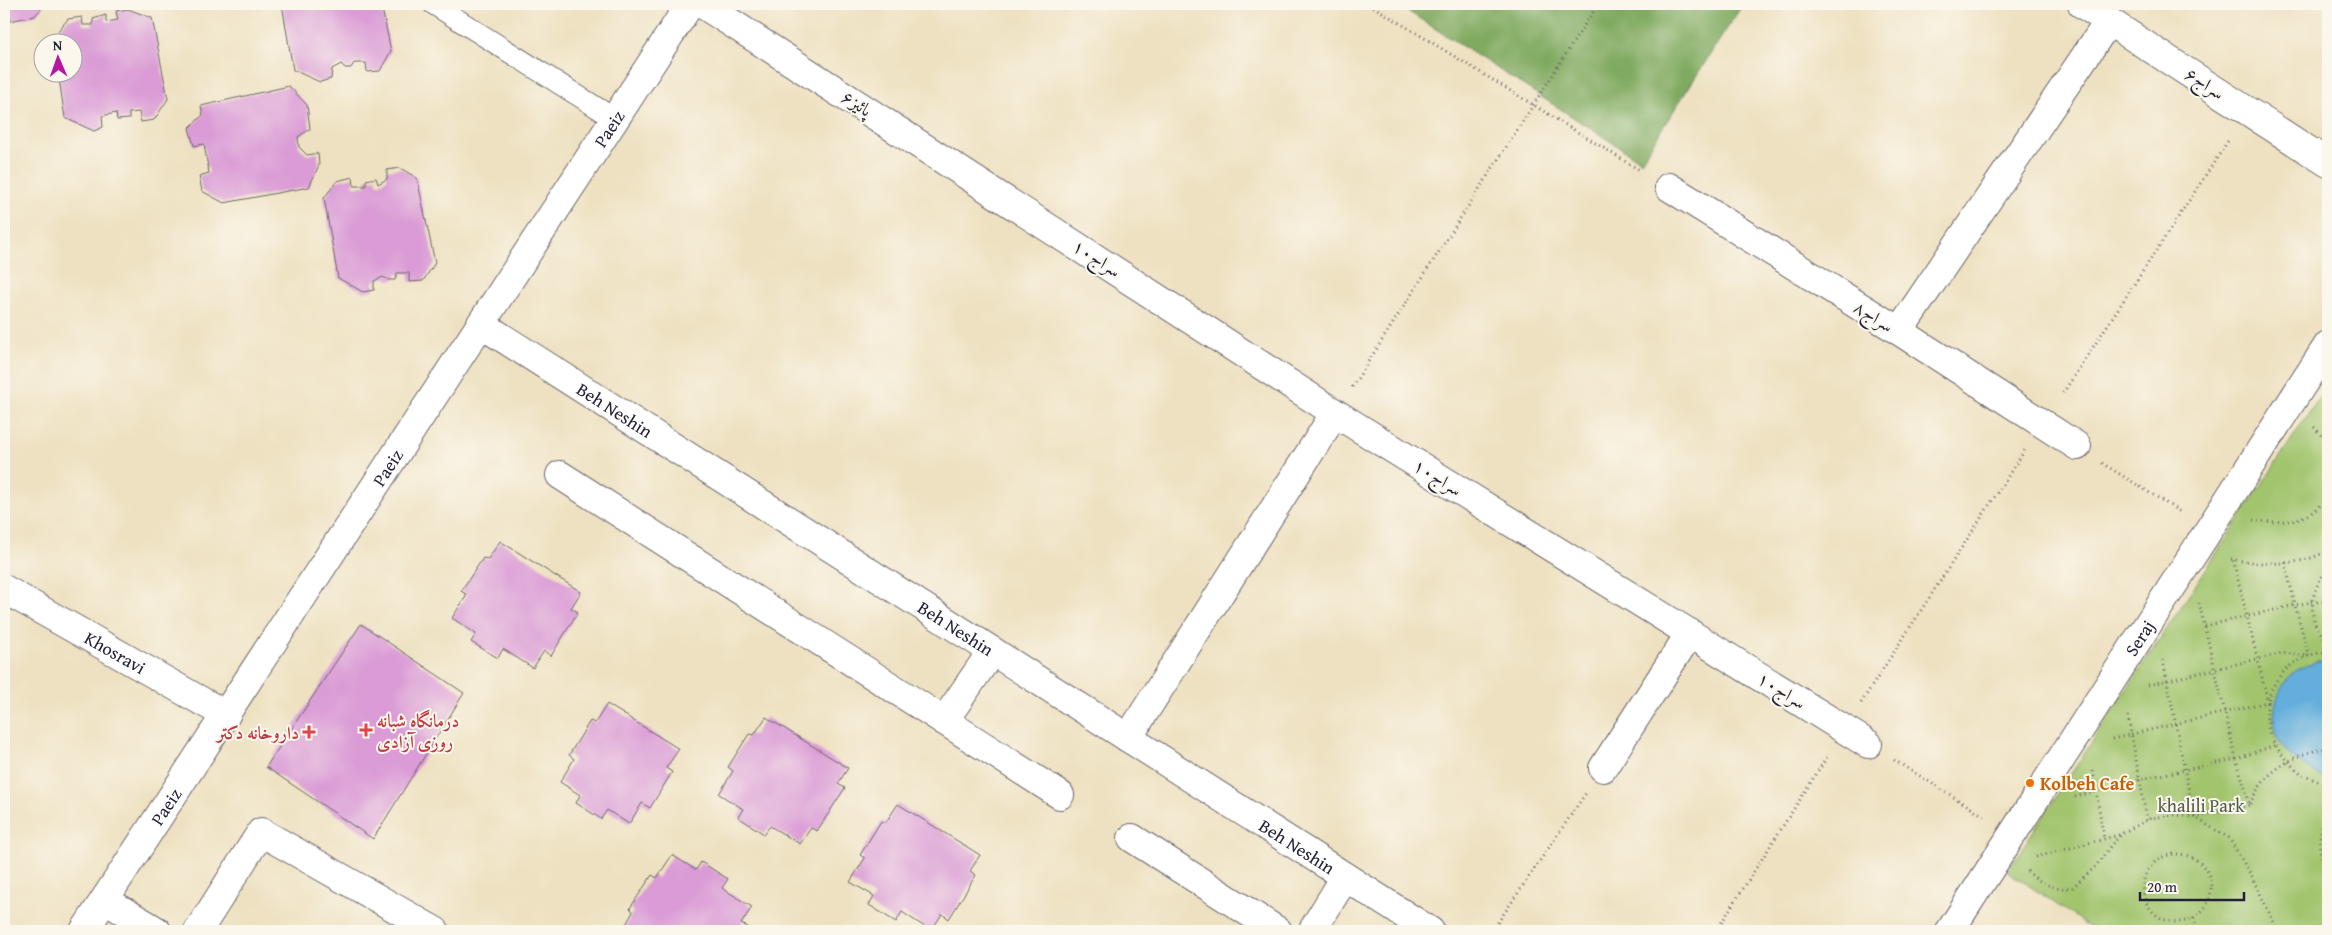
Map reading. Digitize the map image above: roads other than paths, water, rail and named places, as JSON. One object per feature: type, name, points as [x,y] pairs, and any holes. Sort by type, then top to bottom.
[{"type":"street","name":"Paeiz","points":[[84,931],[690,4]]},
{"type":"street","name":"پائیز۶","points":[[702,4],[1012,202]]},
{"type":"street","name":"سراج۶","points":[[2082,4],[2249,110],[2328,163]]},
{"type":"street","points":[[1899,331],[2109,21]]},
{"type":"street","name":"سراج۸","points":[[1669,187],[1899,331],[2077,446]]},
{"type":"street","name":"سراج۱۰","points":[[1012,202],[1335,413],[1868,744]]},
{"type":"street","name":"Beh Neshin","points":[[481,324],[1430,931]]},
{"type":"street","name":"Seraj","points":[[1950,931],[2328,345]]},
{"type":"street","points":[[1128,738],[1335,413]]},
{"type":"street","points":[[560,475],[1060,795]]},
{"type":"street","name":"Khosravi","points":[[4,589],[226,715]]},
{"type":"street","points":[[1603,768],[1690,633]]},
{"type":"street","points":[[944,721],[992,651]]},
{"type":"street","points":[[198,931],[261,832],[435,931]]},
{"type":"street","points":[[1132,838],[1278,931]]},
{"type":"street","points":[[1312,931],[1345,877]]},
{"type":"street","points":[[105,900],[158,931]]},
{"type":"lane","points":[[433,4],[615,119]]},
{"type":"water","points":[[2318,662],[2328,662],[2328,781],[2289,755],[2279,740],[2275,730],[2274,719],[2275,708],[2282,687],[2297,670]]},
{"type":"place","name":"درمانگاه شبانه روزی آزادی","points":[[366,730]]},
{"type":"place","name":"داروخانه دکتر","points":[[309,732]]},
{"type":"place","name":"Kolbeh Cafe","points":[[2030,783]]},
{"type":"park label","name":"khalili Park","points":[[2201,805]]}]
